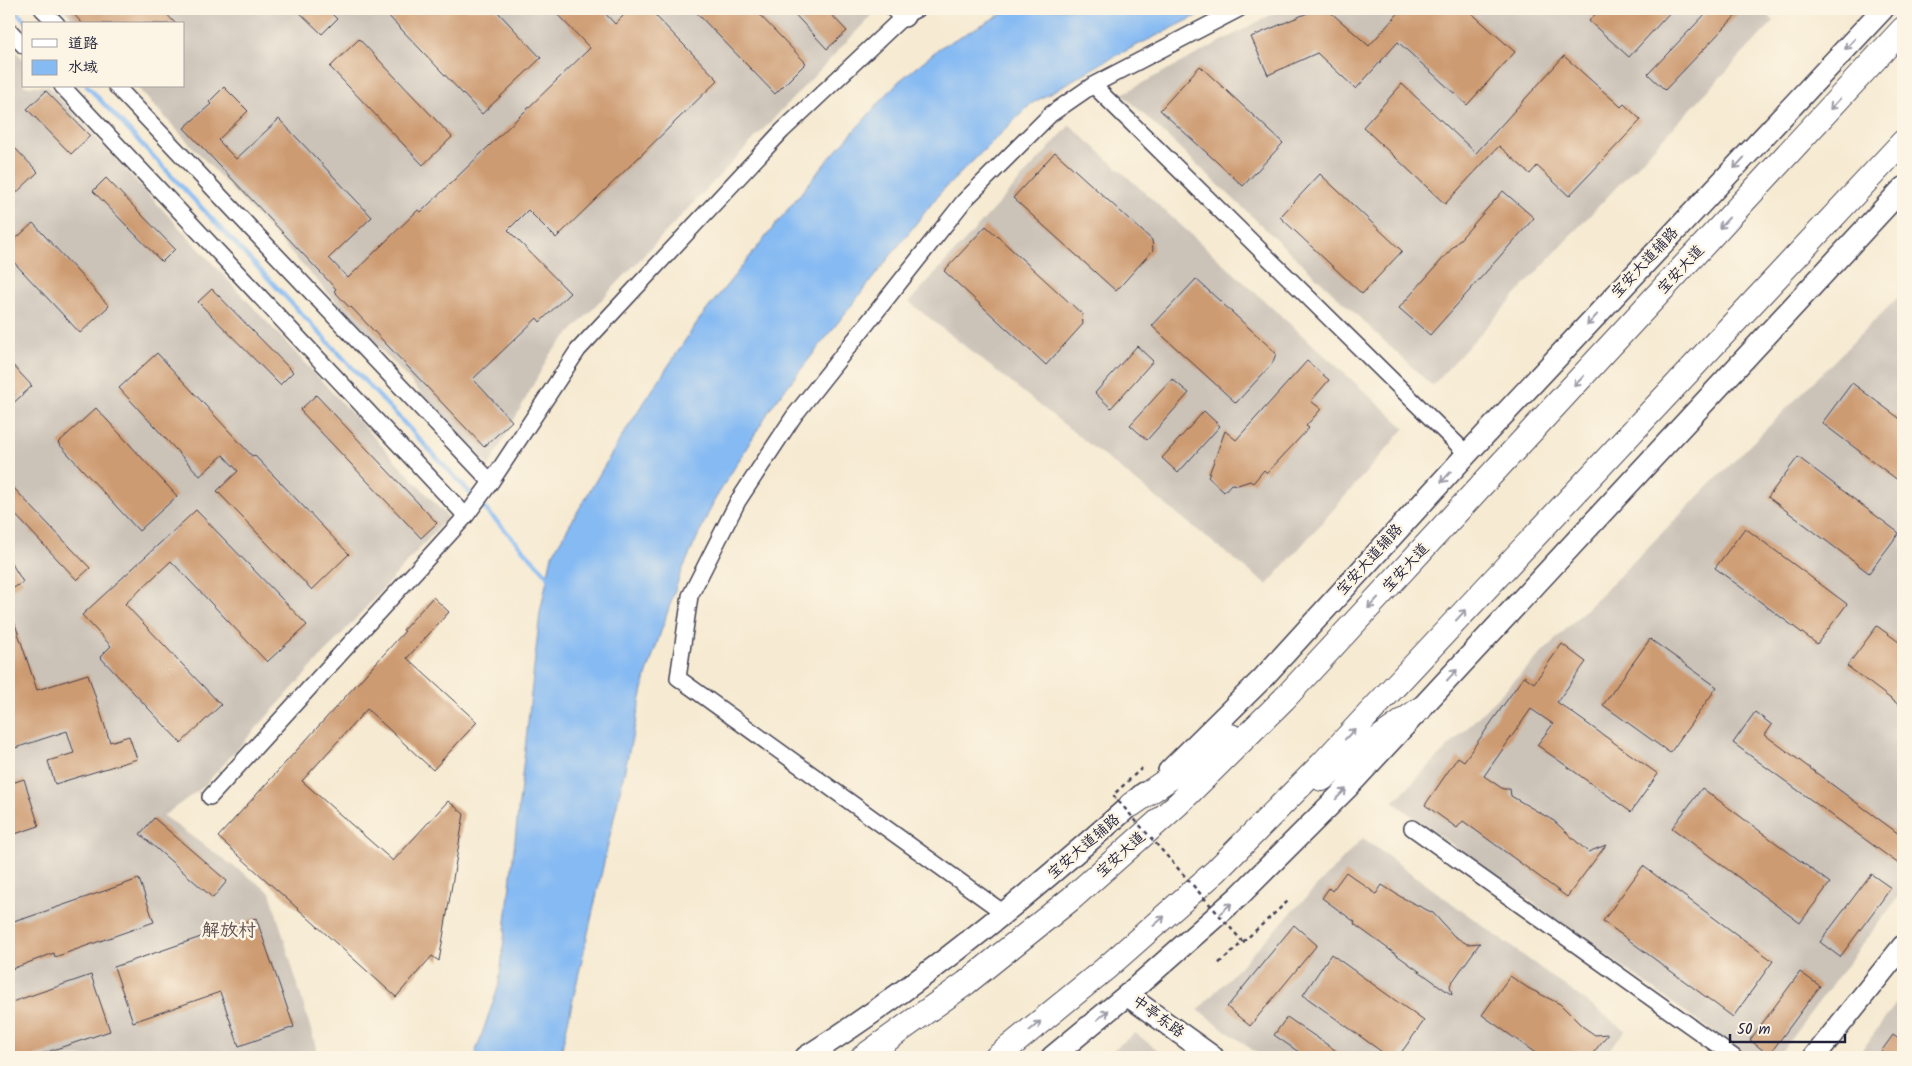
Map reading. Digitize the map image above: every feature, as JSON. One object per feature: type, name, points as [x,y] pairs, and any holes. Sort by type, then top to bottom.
[{"type":"main road","name":"宝安大道辅路","points":[[806,1057],[865,1020],[948,959],[1052,875],[1157,782],[1262,678],[1467,454],[1883,9]]},
{"type":"main road","name":"宝安大道","points":[[863,1057],[966,983],[1072,898],[1178,804],[1284,700],[1903,29]]},
{"type":"main road","points":[[997,1057],[1105,969],[1201,884],[1322,764],[1903,142]]},
{"type":"main road","points":[[1052,1057],[1127,995],[1239,896],[1347,788],[1903,188]]},
{"type":"main road","points":[[1131,805],[1284,700]]},
{"type":"main road","points":[[1271,815],[1420,709]]},
{"type":"main road","points":[[1814,1057],[1903,946]]},
{"type":"main road","name":"中亭东路","points":[[1127,995],[1213,1057]]},
{"type":"street","points":[[42,9],[55,22]]},
{"type":"street","points":[[1004,913],[678,678],[690,596],[738,501],[794,416],[964,201],[1051,114],[1093,85],[1239,9]]},
{"type":"street","points":[[210,797],[469,513],[578,350],[782,131],[906,11]]},
{"type":"street","points":[[9,30],[22,44]]},
{"type":"street","points":[[1093,85],[1467,454]]},
{"type":"street","points":[[64,88],[469,513]]},
{"type":"street","points":[[118,88],[488,486]]},
{"type":"street","points":[[1412,828],[1734,1057]]},
{"type":"path","points":[[1142,768],[1113,795],[1243,942]]},
{"type":"path","points":[[1217,965],[1288,900]]},
{"type":"shaded area","points":[[64,9],[883,9],[874,13],[550,354],[489,466],[138,88],[185,88],[185,22],[75,22]]},
{"type":"shaded area","points":[[1282,9],[1760,9],[1774,21],[1573,233],[1432,386],[1122,94]]},
{"type":"shaded area","points":[[9,44],[22,58],[22,88],[50,88],[448,517],[203,787],[163,816],[270,892],[319,1057],[9,1057]]},
{"type":"shaded area","points":[[1070,125],[1405,428],[1267,585],[909,302]]},
{"type":"shaded area","points":[[1903,292],[1903,891],[1777,1057],[1748,1057],[1393,802]]},
{"type":"shaded area","points":[[1363,838],[1625,1030],[1604,1057],[1262,1057],[1198,1010]]},
{"type":"shaded area","points":[[1903,994],[1903,1057],[1857,1057]]},
{"type":"shaded area","points":[[1135,1033],[1167,1057],[1104,1057]]},
{"type":"water","points":[[1011,9],[1211,9],[1109,59],[1031,104],[940,193],[772,406],[714,501],[680,575],[646,676],[560,1057],[474,1057],[499,985],[540,613],[552,555],[622,436],[698,321],[826,162],[898,82],[941,47]]},
{"type":"building","points":[[69,9],[162,9],[174,22],[81,22]]},
{"type":"building","points":[[296,9],[327,9],[337,19],[322,34]]},
{"type":"building","points":[[382,9],[495,9],[541,58],[482,114]]},
{"type":"building","points":[[552,9],[601,9],[615,24],[630,9],[649,9],[718,80],[556,238],[528,210],[508,230],[570,293],[540,322],[537,318],[473,379],[512,421],[484,447],[334,291],[336,289],[184,128],[211,104],[209,102],[224,87],[248,111],[218,140],[236,159],[279,119],[372,217],[329,258],[348,278],[418,210],[421,212],[590,48]]},
{"type":"building","points":[[693,9],[754,9],[806,63],[775,94]]},
{"type":"building","points":[[790,9],[826,9],[847,31],[827,49]]},
{"type":"building","points":[[1317,9],[1327,9],[1369,46],[1402,9],[1467,9],[1515,52],[1467,105],[1398,42],[1356,89],[1317,53],[1268,75],[1251,37]]},
{"type":"building","points":[[1600,9],[1673,9],[1629,57],[1589,21]]},
{"type":"building","points":[[1710,9],[1742,9],[1665,90],[1648,74]]},
{"type":"building","points":[[359,39],[452,137],[423,165],[330,67]]},
{"type":"building","points":[[1564,56],[1621,107],[1624,104],[1641,120],[1569,196],[1537,166],[1530,174],[1499,146],[1445,204],[1363,127],[1402,84],[1476,153]]},
{"type":"building","points":[[1200,66],[1283,143],[1243,186],[1160,110]]},
{"type":"building","points":[[46,91],[90,136],[71,154],[27,109]]},
{"type":"building","points":[[9,142],[38,172],[9,200]]},
{"type":"building","points":[[1055,152],[1152,240],[1153,250],[1116,291],[1013,198]]},
{"type":"building","points":[[1320,174],[1402,251],[1362,294],[1280,217]]},
{"type":"building","points":[[106,178],[175,249],[162,262],[93,191]]},
{"type":"building","points":[[1503,191],[1534,218],[1430,335],[1399,308]]},
{"type":"building","points":[[33,223],[109,306],[80,333],[9,257],[9,245]]},
{"type":"building","points":[[986,226],[1082,314],[1083,324],[1046,365],[944,271]]},
{"type":"building","points":[[1196,279],[1276,354],[1272,364],[1236,403],[1152,326]]},
{"type":"building","points":[[212,289],[293,372],[280,385],[198,302]]},
{"type":"building","points":[[1137,346],[1153,361],[1111,408],[1095,393]]},
{"type":"building","points":[[157,353],[252,456],[254,455],[349,554],[312,590],[217,491],[238,471],[223,455],[200,476],[119,388]]},
{"type":"building","points":[[9,361],[32,386],[9,407]]},
{"type":"building","points":[[1307,361],[1329,380],[1311,401],[1321,409],[1306,426],[1309,428],[1267,473],[1264,470],[1253,483],[1250,481],[1238,485],[1231,484],[1224,492],[1208,477],[1225,431],[1236,440]]},
{"type":"building","points":[[1172,379],[1189,393],[1147,440],[1130,425]]},
{"type":"building","points":[[1852,383],[1903,421],[1903,484],[1822,423]]},
{"type":"building","points":[[316,395],[437,523],[421,538],[300,410]]},
{"type":"building","points":[[96,408],[177,496],[139,531],[58,443]]},
{"type":"building","points":[[1204,411],[1220,426],[1178,473],[1162,458]]},
{"type":"building","points":[[1798,457],[1899,533],[1869,573],[1768,497]]},
{"type":"building","points":[[9,483],[90,568],[77,580],[9,508]]},
{"type":"building","points":[[196,510],[307,625],[267,662],[171,561],[125,604],[221,705],[181,743],[100,657],[111,646],[82,615]]},
{"type":"building","points":[[1745,528],[1847,604],[1817,644],[1715,568]]},
{"type":"building","points":[[9,559],[23,582],[9,591]]},
{"type":"building","points":[[433,597],[449,612],[407,658],[477,722],[433,770],[367,709],[302,781],[393,861],[448,801],[464,814],[439,961],[432,956],[396,997],[218,837],[405,631],[403,630]]},
{"type":"building","points":[[9,612],[11,612],[37,690],[88,674],[110,742],[129,736],[137,759],[55,784],[48,761],[74,753],[67,731],[9,750]]},
{"type":"building","points":[[1877,626],[1903,645],[1903,708],[1847,666]]},
{"type":"building","points":[[1650,639],[1717,687],[1670,753],[1603,705]]},
{"type":"building","points":[[1562,644],[1586,662],[1557,702],[1658,774],[1631,812],[1537,745],[1553,724],[1531,709],[1484,776],[1503,789],[1510,789],[1511,796],[1554,821],[1588,852],[1606,845],[1567,897],[1463,821],[1457,828],[1425,805],[1458,757],[1464,761],[1524,676],[1534,683]]},
{"type":"building","points":[[1755,712],[1772,725],[1765,735],[1903,837],[1903,867],[1733,743]]},
{"type":"building","points":[[24,779],[39,826],[9,836],[9,784]]},
{"type":"building","points":[[1702,788],[1830,883],[1800,923],[1672,828]]},
{"type":"building","points":[[154,818],[227,881],[213,898],[140,834]]},
{"type":"building","points":[[1643,866],[1773,961],[1733,1017],[1603,921]]},
{"type":"building","points":[[1346,872],[1376,894],[1382,885],[1433,913],[1454,936],[1467,944],[1480,943],[1450,985],[1452,995],[1354,924],[1355,922],[1322,898],[1329,888],[1332,891]]},
{"type":"building","points":[[1871,874],[1891,888],[1840,957],[1820,942]]},
{"type":"building","points":[[139,879],[154,922],[55,957],[54,953],[9,970],[9,923]]},
{"type":"building","points":[[256,918],[294,1027],[239,1046],[220,992],[133,1022],[114,967]]},
{"type":"building","points":[[1294,925],[1317,945],[1250,1026],[1227,1007]]},
{"type":"building","points":[[1331,954],[1424,1021],[1398,1057],[1389,1057],[1303,995]]},
{"type":"building","points":[[1800,972],[1820,986],[1769,1055],[1750,1040]]},
{"type":"building","points":[[91,975],[110,1031],[32,1057],[9,1057],[9,1003]]},
{"type":"building","points":[[1510,976],[1528,988],[1560,1004],[1582,1026],[1595,1035],[1608,1034],[1590,1057],[1541,1057],[1482,1015]]},
{"type":"building","points":[[1287,1017],[1345,1057],[1306,1057],[1274,1035]]},
{"type":"building","points":[[1893,1035],[1903,1042],[1903,1057],[1877,1057]]},
{"type":"waterway","points":[[14,9],[26,22]]},
{"type":"waterway","points":[[89,88],[551,579]]},
{"type":"district","name":"解放村","points":[[229,931]]}]
